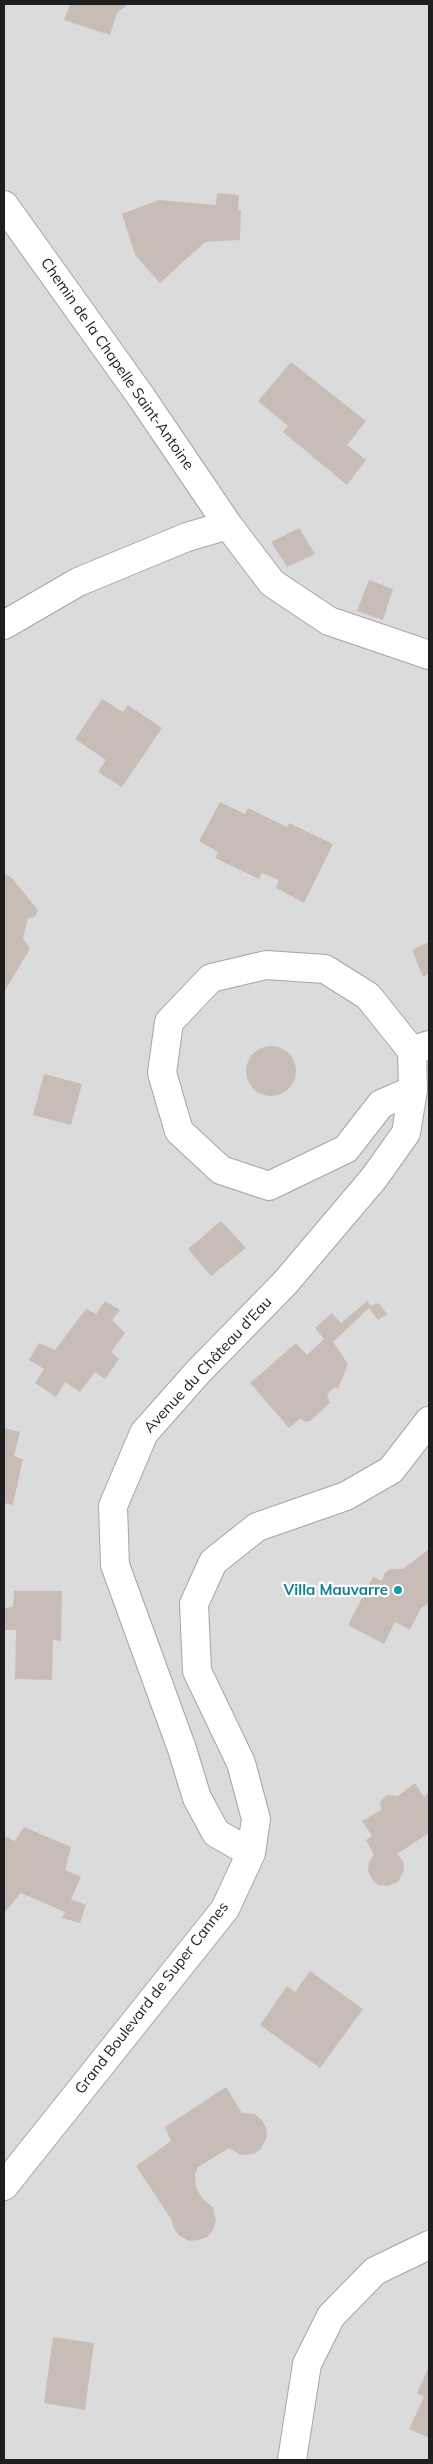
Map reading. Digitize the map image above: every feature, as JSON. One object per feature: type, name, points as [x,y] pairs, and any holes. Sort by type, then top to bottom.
[{"type":"street","name":"Chemin de la Chapelle Saint-Antoine","points":[[4,205],[272,584],[329,622],[429,655]]},
{"type":"street","points":[[4,625],[78,582],[187,537],[228,524]]},
{"type":"street","name":"Avenue du Château d'Eau","points":[[251,1853],[216,1833],[197,1798],[182,1749],[115,1565],[113,1506],[144,1433],[198,1372],[285,1283],[374,1178],[406,1133],[420,1048],[368,996],[325,968],[266,965],[211,978],[169,1022],[162,1073],[179,1131],[221,1170],[269,1186],[346,1149],[381,1104],[413,1090]]},
{"type":"street","name":"Grand Boulevard de Super Cannes","points":[[4,2186],[225,1909],[251,1853],[256,1819],[241,1763],[197,1671],[194,1604],[213,1562],[258,1527],[346,1496],[392,1470],[429,1421]]},
{"type":"street","points":[[292,2460],[307,2364],[331,2316],[375,2272],[429,2245]]},
{"type":"shaded area","points":[[4,4],[429,4],[429,2460],[4,2460]]},
{"type":"building","points":[[70,4],[128,4],[117,13],[110,35],[64,20]]},
{"type":"building","points":[[217,193],[239,195],[238,210],[241,210],[240,240],[205,242],[160,283],[135,255],[122,214],[159,200],[216,205]]},
{"type":"building","points":[[291,362],[366,421],[347,445],[366,460],[347,485],[283,432],[288,426],[258,401]]},
{"type":"building","points":[[299,528],[315,554],[287,567],[271,542]]},
{"type":"building","points":[[369,580],[393,589],[383,620],[357,611]]},
{"type":"building","points":[[102,699],[123,712],[128,705],[162,728],[122,787],[98,772],[106,760],[75,739]]},
{"type":"building","points":[[220,802],[245,814],[248,808],[287,827],[289,823],[333,844],[304,903],[276,888],[279,880],[262,873],[259,879],[215,858],[218,852],[199,841]]},
{"type":"building","points":[[4,874],[11,877],[38,910],[35,917],[28,918],[23,938],[30,949],[4,992]]},
{"type":"building","points":[[429,942],[429,973],[423,977],[412,950]]},
{"type":"building","points":[[266,1046],[276,1046],[289,1053],[296,1066],[296,1076],[289,1089],[276,1096],[266,1096],[257,1092],[250,1085],[246,1076],[246,1066],[250,1057],[257,1050]]},
{"type":"building","points":[[44,1074],[82,1084],[71,1125],[33,1115]]},
{"type":"building","points":[[221,1221],[246,1248],[211,1276],[188,1249]]},
{"type":"building","points":[[105,1301],[120,1310],[112,1320],[125,1333],[111,1352],[119,1359],[105,1379],[95,1372],[80,1392],[65,1382],[56,1397],[35,1383],[44,1369],[29,1360],[39,1343],[55,1350],[86,1309],[96,1314]]},
{"type":"building","points":[[367,1301],[371,1306],[377,1303],[387,1314],[378,1320],[369,1308],[333,1342],[348,1364],[338,1389],[335,1387],[327,1394],[330,1403],[310,1421],[305,1422],[301,1418],[289,1428],[250,1383],[296,1343],[307,1355],[324,1339],[315,1328],[332,1313],[341,1323]]},
{"type":"building","points":[[4,1428],[20,1432],[14,1456],[23,1459],[13,1505],[4,1503]]},
{"type":"building","name":"Villa Mauvarre","points":[[429,1549],[429,1603],[421,1608],[410,1630],[395,1622],[384,1644],[348,1625],[373,1577],[382,1581],[384,1574],[390,1569],[403,1569]]},
{"type":"building","points":[[14,1591],[62,1591],[61,1641],[53,1640],[52,1680],[15,1679],[16,1630],[4,1630],[4,1608],[13,1607]]},
{"type":"building","points":[[415,1783],[424,1797],[429,1792],[429,1833],[397,1854],[403,1861],[404,1870],[398,1882],[387,1886],[378,1885],[368,1871],[369,1862],[374,1855],[366,1840],[372,1836],[362,1821],[381,1810],[380,1802],[387,1795],[398,1796]]},
{"type":"building","points":[[24,1827],[71,1847],[65,1870],[81,1877],[71,1899],[86,1905],[80,1923],[62,1918],[65,1912],[21,1893],[4,1913],[4,1836],[15,1841]]},
{"type":"building","points":[[310,1971],[363,2009],[320,2068],[260,2025],[287,1986],[295,1992]]},
{"type":"building","points":[[226,2087],[242,2113],[255,2114],[262,2120],[266,2128],[267,2137],[261,2149],[254,2154],[241,2155],[229,2148],[198,2167],[195,2175],[196,2187],[202,2198],[213,2207],[216,2221],[213,2230],[207,2237],[189,2241],[180,2236],[174,2229],[171,2219],[136,2166],[171,2141],[165,2127]]},
{"type":"building","points":[[53,2337],[94,2343],[85,2410],[44,2403]]},
{"type":"building","points":[[429,2367],[429,2438],[409,2429],[424,2397],[417,2393]]},
{"type":"place","name":"Villa Mauvarre","points":[[398,1590]]}]
